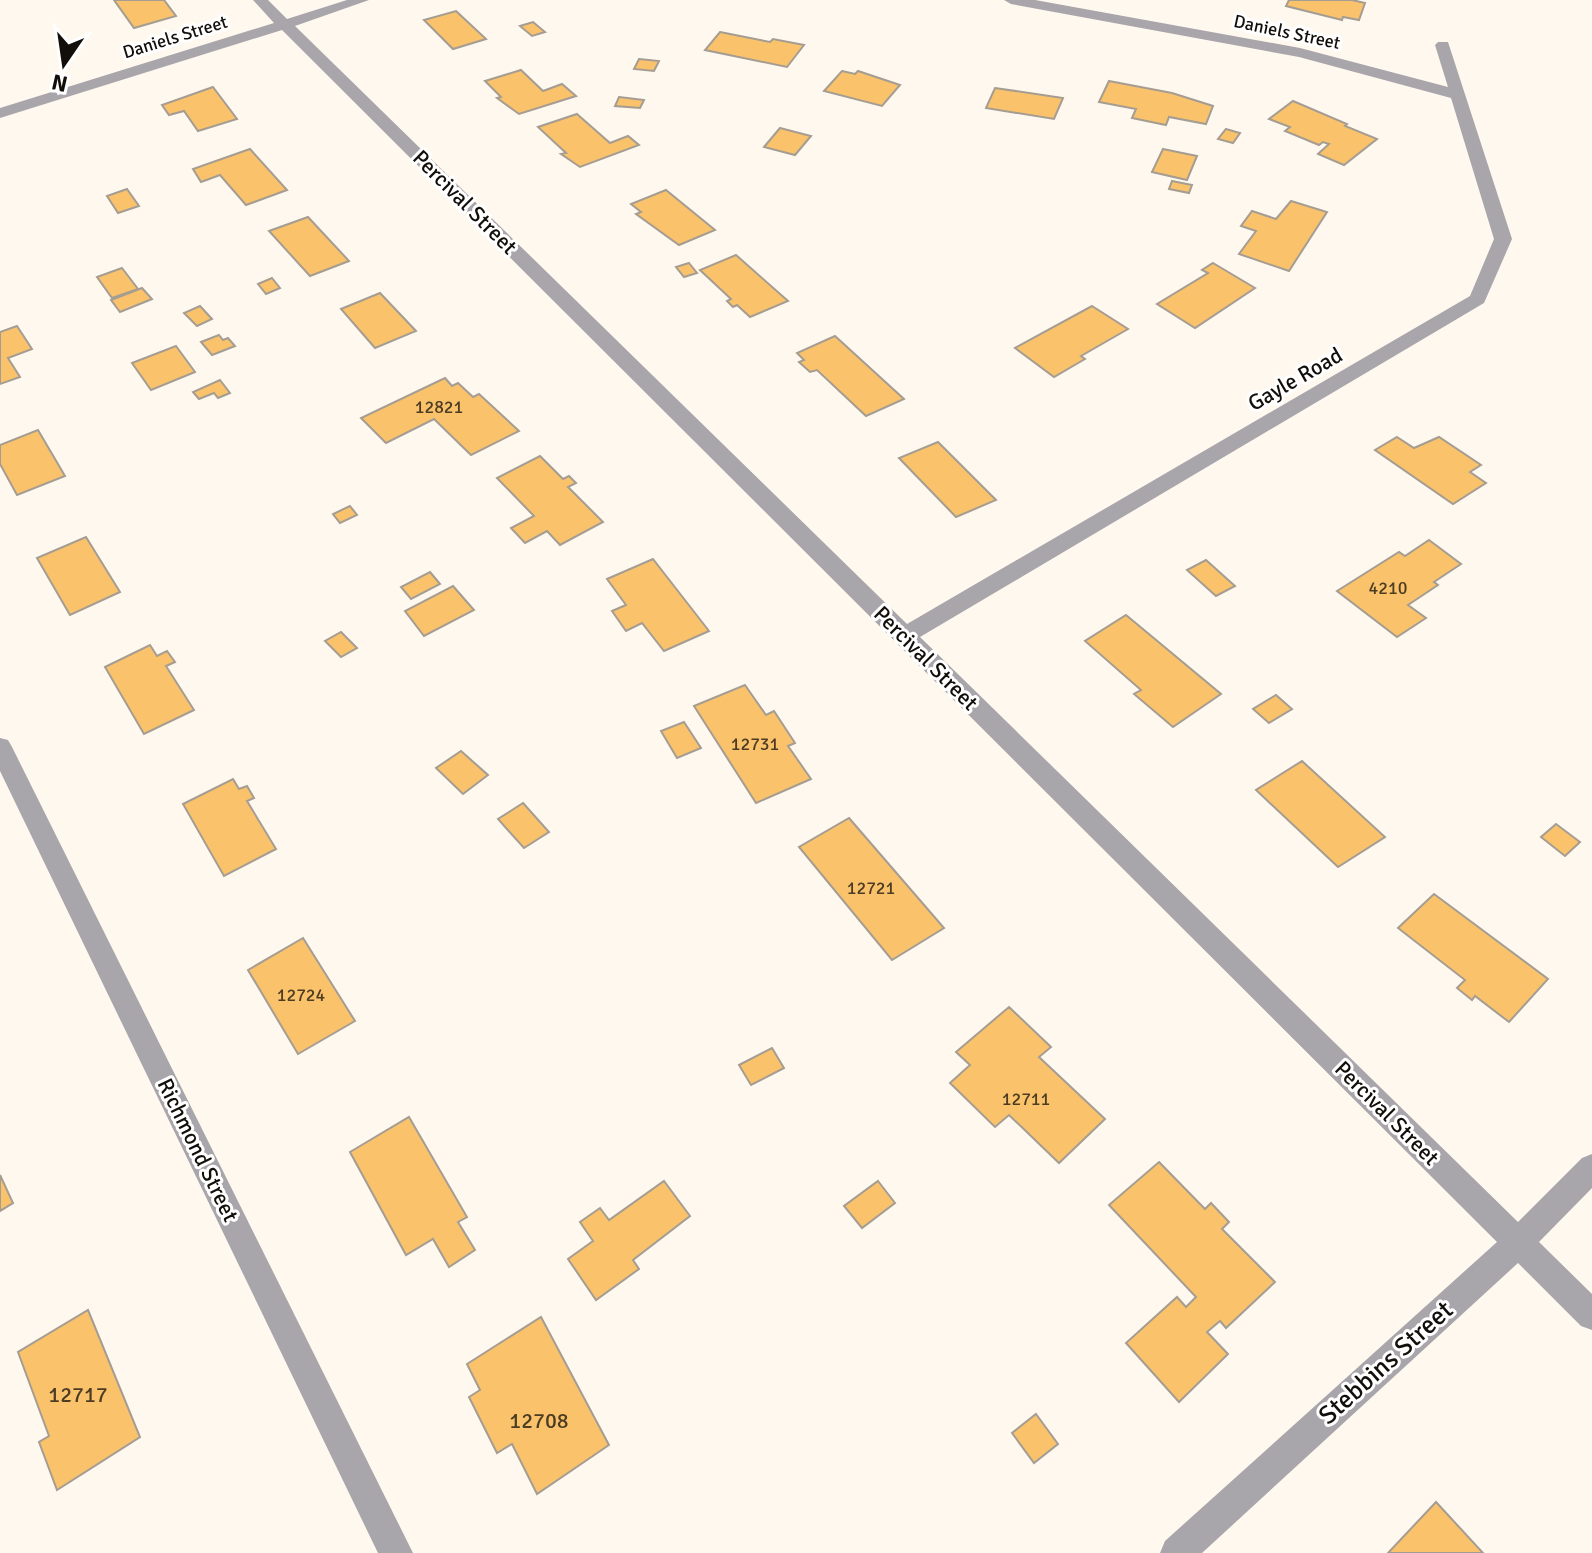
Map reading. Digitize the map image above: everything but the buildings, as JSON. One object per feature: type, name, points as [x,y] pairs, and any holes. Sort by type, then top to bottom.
[{"type":"street","name":"Percival Street","points":[[260,0],[1592,1315]]},
{"type":"street","name":"Daniels Street","points":[[0,113],[362,0]]},
{"type":"street","name":"Daniels Street","points":[[1011,0],[1300,53],[1459,95]]},
{"type":"street","name":"Gayle Road","points":[[904,636],[1478,299],[1503,239],[1443,45]]},
{"type":"street","name":"Richmond Street","points":[[0,747],[396,1553]]},
{"type":"street","name":"Stebbins Street","points":[[1177,1553],[1518,1243],[1592,1168]]}]
